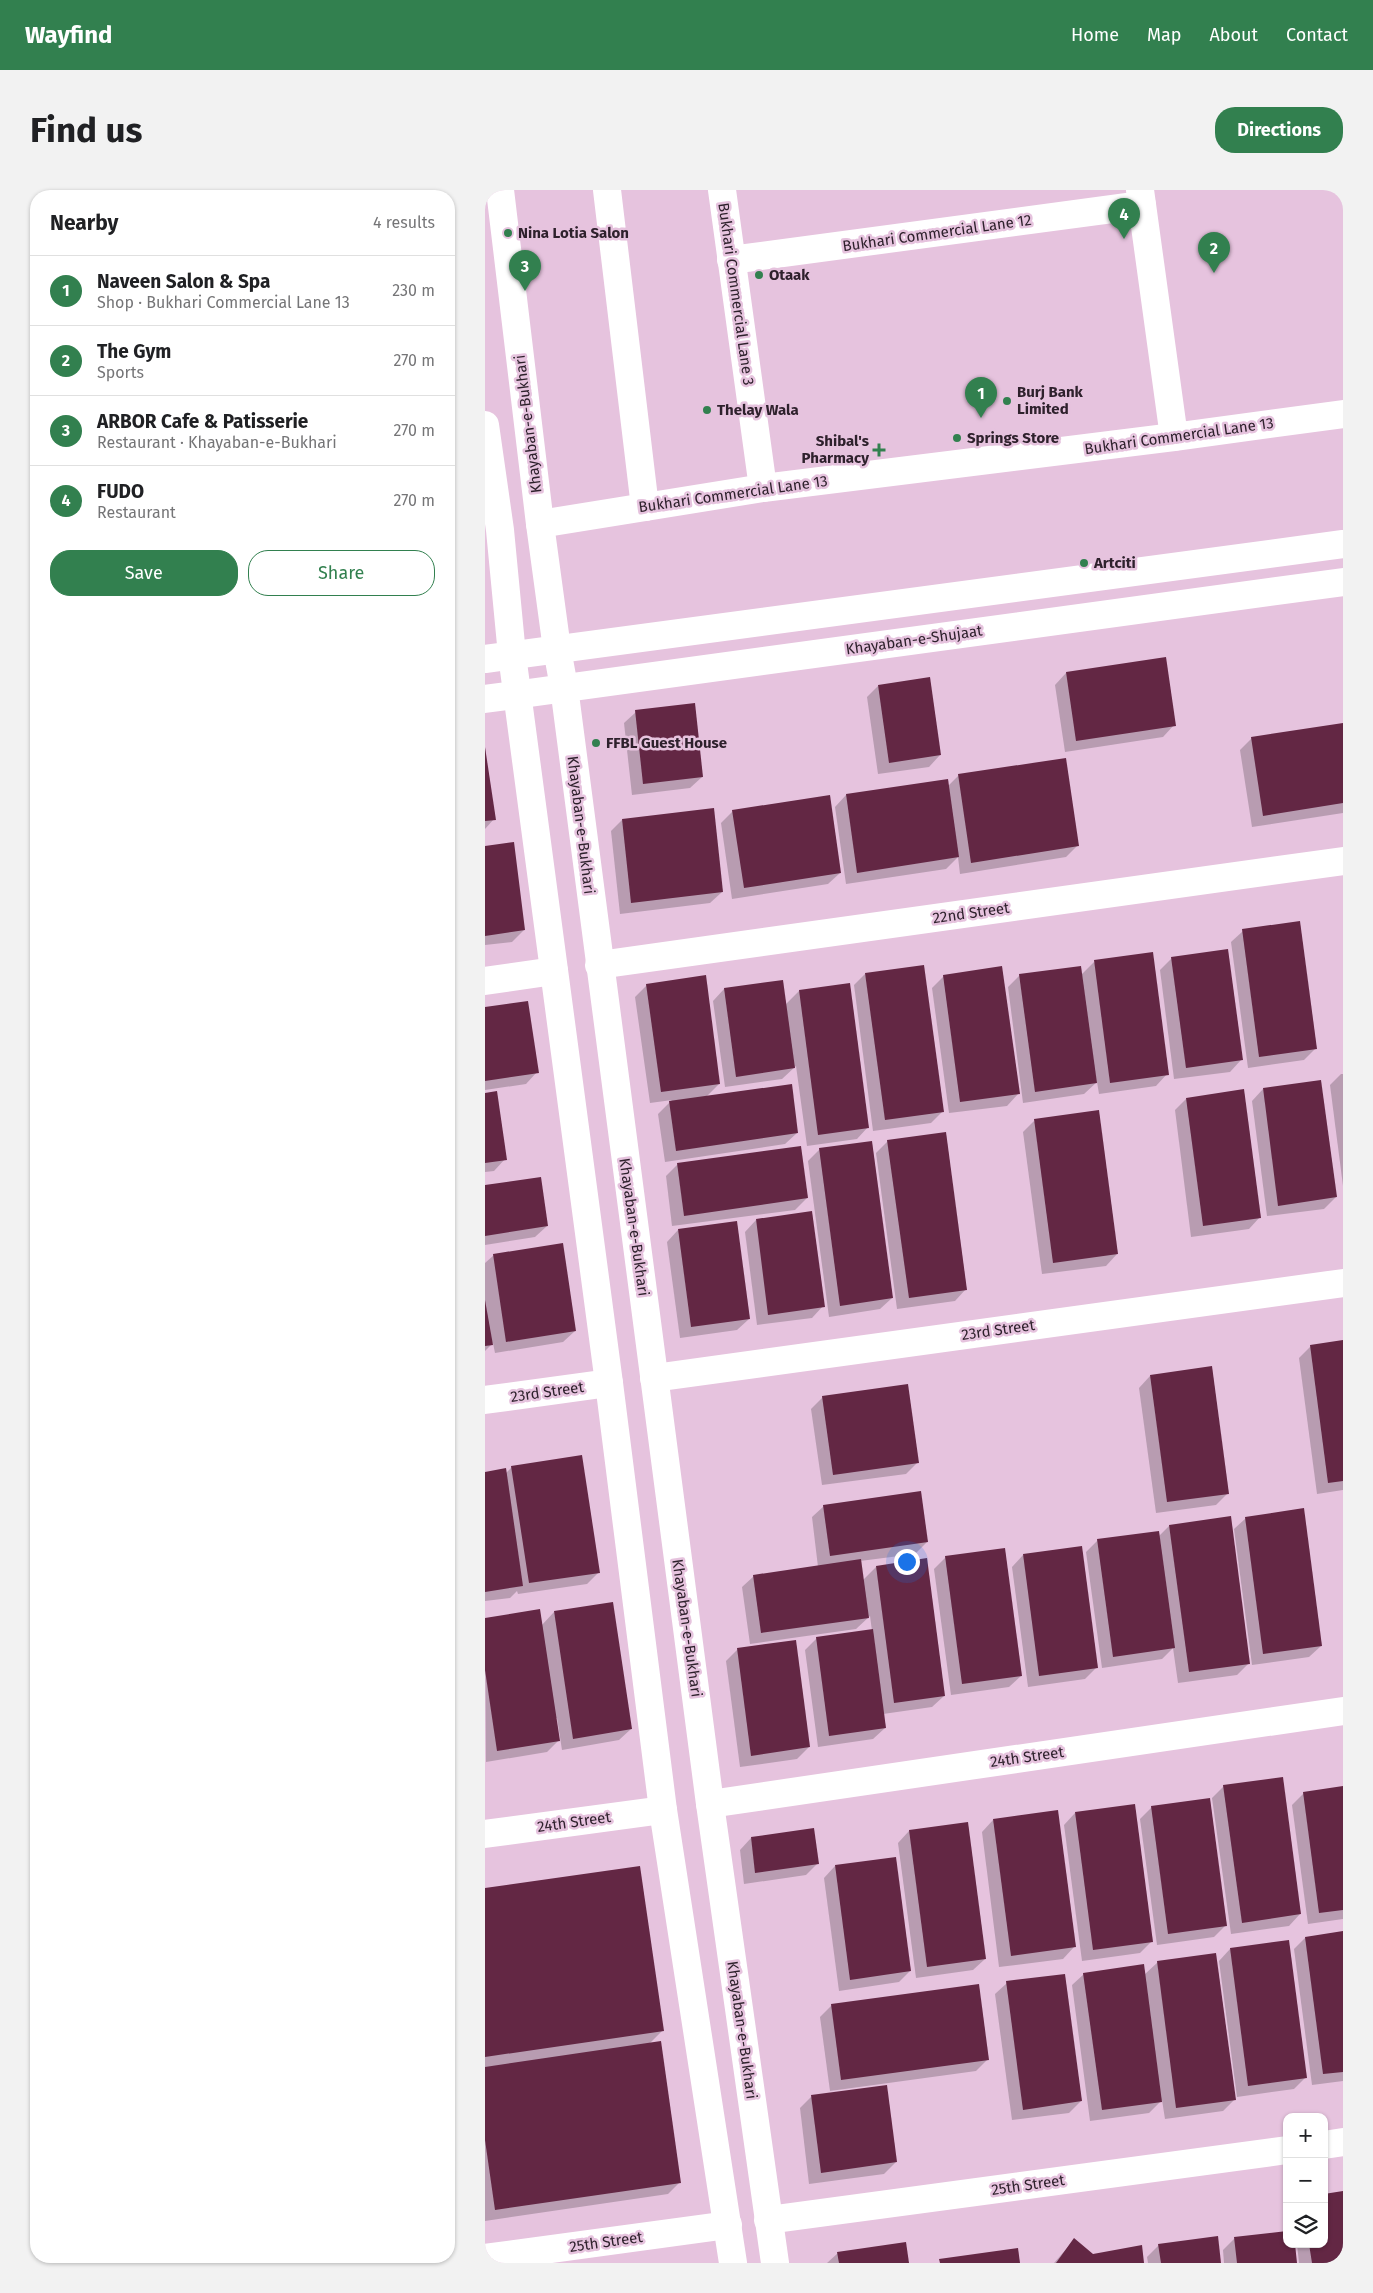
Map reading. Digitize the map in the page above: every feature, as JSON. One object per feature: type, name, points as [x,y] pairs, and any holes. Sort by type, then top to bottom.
[{"type":"street","name":"Khayaban-e-Bukhari","points":[[500,190],[540,524],[564,687],[710,1804],[775,2263]]},
{"type":"street","points":[[607,190],[645,507]]},
{"type":"street","name":"Bukhari Commercial Lane 3","points":[[721,190],[763,488]]},
{"type":"street","points":[[1141,197],[1175,437]]},
{"type":"street","name":"Bukhari Commercial Lane 12","points":[[731,260],[1141,197]]},
{"type":"street","name":"Bukhari Commercial Lane 13","points":[[540,524],[763,488],[1175,437],[1343,414]]},
{"type":"street","points":[[485,425],[493,531],[512,655],[609,1383],[663,1810],[733,2263]]},
{"type":"street","points":[[485,659],[1343,544]]},
{"type":"street","name":"Khayaban-e-Shujaat","points":[[485,699],[1343,582]]},
{"type":"street","name":"22nd Street","points":[[599,965],[1343,861]]},
{"type":"street","points":[[485,981],[554,971]]},
{"type":"street","name":"23rd Street","points":[[654,1378],[1343,1283]]},
{"type":"street","name":"23rd Street","points":[[485,1400],[609,1383]]},
{"type":"street","name":"24th Street","points":[[710,1804],[1343,1711]]},
{"type":"street","name":"24th Street","points":[[485,1834],[663,1810]]},
{"type":"street","points":[[1328,2144],[1343,2142]]},
{"type":"street","name":"25th Street","points":[[768,2220],[1283,2151]]},
{"type":"street","name":"25th Street","points":[[485,2258],[728,2225]]},
{"type":"building","points":[[1166,657],[1176,726],[1076,741],[1066,672]]},
{"type":"building","points":[[930,677],[941,755],[889,763],[878,685]]},
{"type":"building","points":[[695,703],[703,777],[643,784],[635,710]]},
{"type":"building","points":[[1343,723],[1343,803],[1263,816],[1251,737]]},
{"type":"building","points":[[485,747],[496,820],[485,821]]},
{"type":"building","points":[[1066,758],[1079,846],[971,863],[958,774]]},
{"type":"building","points":[[948,779],[959,857],[857,873],[846,794]]},
{"type":"building","points":[[830,795],[841,873],[744,888],[732,810]]},
{"type":"building","points":[[714,808],[723,892],[631,903],[622,819]]},
{"type":"building","points":[[514,842],[525,930],[485,936],[485,846]]},
{"type":"building","points":[[1300,921],[1317,1049],[1259,1057],[1242,929]]},
{"type":"building","points":[[1228,949],[1243,1060],[1186,1068],[1171,957]]},
{"type":"building","points":[[1153,952],[1169,1075],[1110,1083],[1094,960]]},
{"type":"building","points":[[924,965],[944,1112],[885,1120],[865,973]]},
{"type":"building","points":[[1002,966],[1020,1094],[960,1102],[943,975]]},
{"type":"building","points":[[1081,966],[1097,1083],[1035,1092],[1019,974]]},
{"type":"building","points":[[706,975],[720,1084],[661,1092],[646,984]]},
{"type":"building","points":[[783,980],[795,1068],[736,1077],[724,988]]},
{"type":"building","points":[[850,983],[869,1128],[818,1135],[799,990]]},
{"type":"building","points":[[528,1001],[539,1073],[485,1081],[485,1007]]},
{"type":"building","points":[[1321,1080],[1337,1197],[1278,1206],[1263,1088]]},
{"type":"building","points":[[792,1084],[798,1133],[676,1151],[669,1101]]},
{"type":"building","points":[[1244,1089],[1261,1218],[1203,1226],[1186,1098]]},
{"type":"building","points":[[497,1091],[507,1160],[485,1163],[485,1093]]},
{"type":"building","points":[[1099,1110],[1118,1254],[1053,1263],[1034,1119]]},
{"type":"building","points":[[946,1132],[967,1290],[909,1298],[887,1140]]},
{"type":"building","points":[[872,1141],[893,1298],[840,1306],[819,1148]]},
{"type":"building","points":[[801,1146],[808,1198],[684,1216],[677,1163]]},
{"type":"building","points":[[541,1177],[548,1226],[485,1236],[485,1185]]},
{"type":"building","points":[[812,1211],[825,1307],[768,1315],[756,1219]]},
{"type":"building","points":[[737,1221],[750,1319],[691,1327],[678,1229]]},
{"type":"building","points":[[563,1243],[576,1331],[506,1342],[493,1254]]},
{"type":"building","points":[[485,1300],[493,1345],[485,1346]]},
{"type":"building","points":[[1343,1340],[1343,1481],[1328,1483],[1310,1345]]},
{"type":"building","points":[[1212,1366],[1229,1494],[1167,1502],[1150,1375]]},
{"type":"building","points":[[908,1384],[919,1463],[833,1475],[822,1396]]},
{"type":"building","points":[[582,1455],[600,1573],[529,1583],[511,1466]]},
{"type":"building","points":[[506,1468],[523,1586],[485,1592],[485,1472]]},
{"type":"building","points":[[921,1491],[928,1542],[830,1556],[823,1505]]},
{"type":"building","points":[[1304,1508],[1322,1646],[1263,1654],[1245,1517]]},
{"type":"building","points":[[1231,1516],[1250,1664],[1189,1672],[1169,1525]]},
{"type":"building","points":[[1159,1531],[1175,1648],[1113,1657],[1097,1539]]},
{"type":"building","points":[[1082,1546],[1098,1668],[1039,1676],[1023,1554]]},
{"type":"building","points":[[1005,1548],[1022,1676],[962,1684],[945,1556]]},
{"type":"building","points":[[927,1558],[945,1696],[894,1703],[876,1566]]},
{"type":"building","points":[[861,1559],[869,1618],[761,1633],[753,1575]]},
{"type":"building","points":[[613,1602],[632,1729],[573,1739],[554,1611]]},
{"type":"building","points":[[540,1609],[560,1741],[497,1751],[485,1670],[485,1618]]},
{"type":"building","points":[[873,1629],[886,1728],[829,1736],[816,1637]]},
{"type":"building","points":[[796,1640],[810,1747],[751,1756],[737,1648]]},
{"type":"building","points":[[1283,1777],[1301,1914],[1242,1923],[1223,1785]]},
{"type":"building","points":[[1343,1786],[1343,1910],[1319,1913],[1303,1792]]},
{"type":"building","points":[[1210,1798],[1227,1926],[1168,1934],[1151,1806]]},
{"type":"building","points":[[1135,1804],[1153,1942],[1093,1950],[1075,1812]]},
{"type":"building","points":[[1058,1810],[1076,1947],[1011,1956],[993,1819]]},
{"type":"building","points":[[968,1822],[986,1959],[927,1967],[909,1830]]},
{"type":"building","points":[[814,1828],[819,1864],[755,1873],[751,1837]]},
{"type":"building","points":[[896,1857],[911,1971],[850,1980],[835,1865]]},
{"type":"building","points":[[640,1866],[664,2031],[485,2057],[485,1888]]},
{"type":"building","points":[[1343,1931],[1343,2072],[1323,2074],[1305,1937]]},
{"type":"building","points":[[1289,1940],[1307,2078],[1248,2086],[1230,1948]]},
{"type":"building","points":[[1216,1953],[1236,2100],[1176,2108],[1157,1961]]},
{"type":"building","points":[[1144,1964],[1162,2102],[1102,2110],[1083,1973]]},
{"type":"building","points":[[1065,1974],[1082,2101],[1023,2110],[1006,1981]]},
{"type":"building","points":[[979,1984],[989,2060],[841,2080],[831,2004]]},
{"type":"building","points":[[661,2041],[681,2183],[495,2210],[485,2140],[485,2067]]},
{"type":"building","points":[[887,2085],[897,2162],[821,2173],[811,2095]]},
{"type":"building","points":[[1343,2191],[1343,2263],[1312,2263],[1310,2248],[1328,2248],[1328,2193]]},
{"type":"building","points":[[1283,2231],[1283,2248],[1295,2248],[1297,2263],[1237,2263],[1234,2237]]},
{"type":"building","points":[[1218,2236],[1221,2263],[1161,2263],[1158,2244]]},
{"type":"building","points":[[1074,2238],[1093,2254],[1142,2245],[1144,2263],[1056,2263]]},
{"type":"building","points":[[906,2242],[909,2263],[839,2263],[837,2252]]},
{"type":"building","points":[[1018,2248],[1020,2263],[940,2263],[939,2259]]},
{"type":"place","name":"Nina Lotia Salon","points":[[508,233]]},
{"type":"place","name":"FUDO","points":[[1124,239]]},
{"type":"place","name":"The Gym","points":[[1214,273]]},
{"type":"place","name":"Otaak","points":[[759,275]]},
{"type":"place","name":"ARBOR Cafe & Patisserie","points":[[525,291]]},
{"type":"place","name":"Burj Bank Limited","points":[[1007,401]]},
{"type":"place","name":"Thelay Wala","points":[[707,410]]},
{"type":"place","name":"Naveen Salon & Spa","points":[[981,418]]},
{"type":"place","name":"Springs Store","points":[[957,438]]},
{"type":"place","name":"Shibal's Pharmacy","points":[[879,450]]},
{"type":"place","name":"Artciti","points":[[1084,563]]},
{"type":"place","name":"FFBL Guest House","points":[[596,743]]}]
